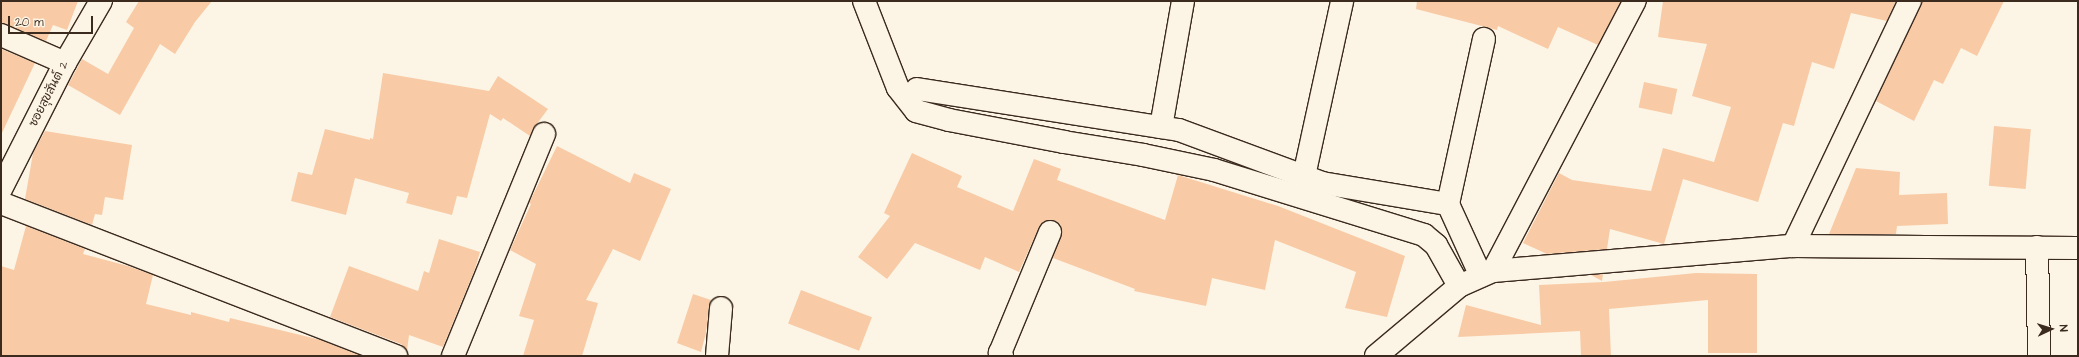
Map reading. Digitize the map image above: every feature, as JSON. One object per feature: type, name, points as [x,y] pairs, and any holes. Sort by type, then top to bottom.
[{"type":"street","name":"ซอยสุขสันต์ 2","points":[[1,189],[65,63],[101,1]]},
{"type":"street","points":[[864,1],[898,88],[916,111],[949,120],[1064,142],[1143,155],[1214,170],[1424,235],[1436,245],[1459,286]]},
{"type":"street","points":[[1160,127],[1183,1]]},
{"type":"street","points":[[1304,176],[1342,1]]},
{"type":"street","points":[[1487,273],[1635,1]]},
{"type":"street","points":[[1794,246],[1910,1]]},
{"type":"street","points":[[1,35],[65,63]]},
{"type":"street","points":[[1484,39],[1448,204],[1487,273]]},
{"type":"street","points":[[917,89],[1179,130],[1322,183],[1448,204]]},
{"type":"street","points":[[452,356],[544,134]]},
{"type":"street","points":[[1,203],[396,356]]},
{"type":"street","points":[[1002,356],[1000,353],[1050,232]]},
{"type":"street","points":[[1376,356],[1459,286],[1487,273],[1794,246],[2078,248]]},
{"type":"street","points":[[2036,247],[2039,356]]},
{"type":"street","points":[[717,356],[721,308]]},
{"type":"building","points":[[1,1],[78,1],[67,30],[53,25],[46,41],[1,23]]},
{"type":"building","points":[[139,1],[212,1],[195,22],[175,54],[160,44],[120,115],[68,85],[82,59],[108,74],[134,28],[126,22]]},
{"type":"building","points":[[1417,1],[1621,1],[1598,45],[1558,27],[1548,49],[1498,26],[1497,30],[1416,9]]},
{"type":"building","points":[[1663,1],[1896,1],[1887,21],[1851,13],[1834,69],[1812,62],[1794,126],[1783,123],[1758,202],[1683,179],[1664,244],[1610,229],[1607,249],[1547,254],[1523,243],[1559,173],[1572,180],[1651,191],[1663,148],[1714,162],[1731,107],[1692,96],[1707,44],[1658,37]]},
{"type":"building","points":[[1922,1],[2004,1],[1977,56],[1961,48],[1943,84],[1934,80],[1914,121],[1876,101]]},
{"type":"building","points":[[1,49],[35,63],[1,135]]},
{"type":"building","points":[[383,73],[489,91],[498,76],[548,109],[533,129],[530,136],[503,118],[501,121],[490,114],[467,198],[457,196],[452,215],[406,203],[409,193],[355,178],[346,215],[291,201],[298,172],[312,175],[325,129],[370,140],[370,138],[373,139]]},
{"type":"building","points":[[1644,82],[1677,89],[1672,115],[1639,107]]},
{"type":"building","points":[[1994,126],[2031,129],[2026,189],[1989,186]]},
{"type":"building","points":[[45,131],[132,145],[123,200],[105,197],[102,215],[95,214],[92,225],[25,199],[33,153]]},
{"type":"building","points":[[557,146],[630,183],[634,173],[671,189],[640,261],[613,249],[586,300],[598,303],[582,356],[523,356],[534,320],[519,316],[536,264],[510,250],[531,204],[529,203]]},
{"type":"building","points":[[912,153],[962,176],[957,187],[1013,211],[1034,159],[1061,169],[1057,180],[1165,220],[1178,175],[1278,206],[1405,256],[1387,317],[1345,308],[1356,272],[1275,240],[1265,290],[1212,278],[1206,306],[1134,291],[1135,289],[1053,258],[1062,231],[1060,224],[1049,220],[1043,222],[1039,227],[1019,272],[985,257],[980,270],[915,243],[887,279],[858,257],[890,216],[884,213]]},
{"type":"building","points":[[1856,168],[1900,172],[1899,195],[1947,193],[1948,224],[1897,226],[1896,234],[1829,234]]},
{"type":"building","points":[[26,226],[85,249],[83,254],[128,266],[153,275],[146,304],[191,315],[191,312],[229,322],[230,318],[321,340],[361,356],[1,356],[1,266],[14,270]]},
{"type":"building","points":[[439,239],[480,252],[475,269],[443,347],[409,335],[407,351],[401,344],[330,317],[349,266],[418,291],[424,271],[429,273]]},
{"type":"building","points":[[1696,273],[1757,274],[1757,353],[1708,353],[1708,300],[1609,309],[1611,356],[1581,356],[1580,331],[1458,337],[1466,305],[1541,325],[1539,285],[1604,282]]},
{"type":"building","points":[[1603,274],[1602,281],[1591,275]]},
{"type":"building","points":[[801,290],[872,317],[859,351],[788,324]]},
{"type":"building","points":[[693,294],[711,300],[706,333],[701,352],[677,343]]}]
